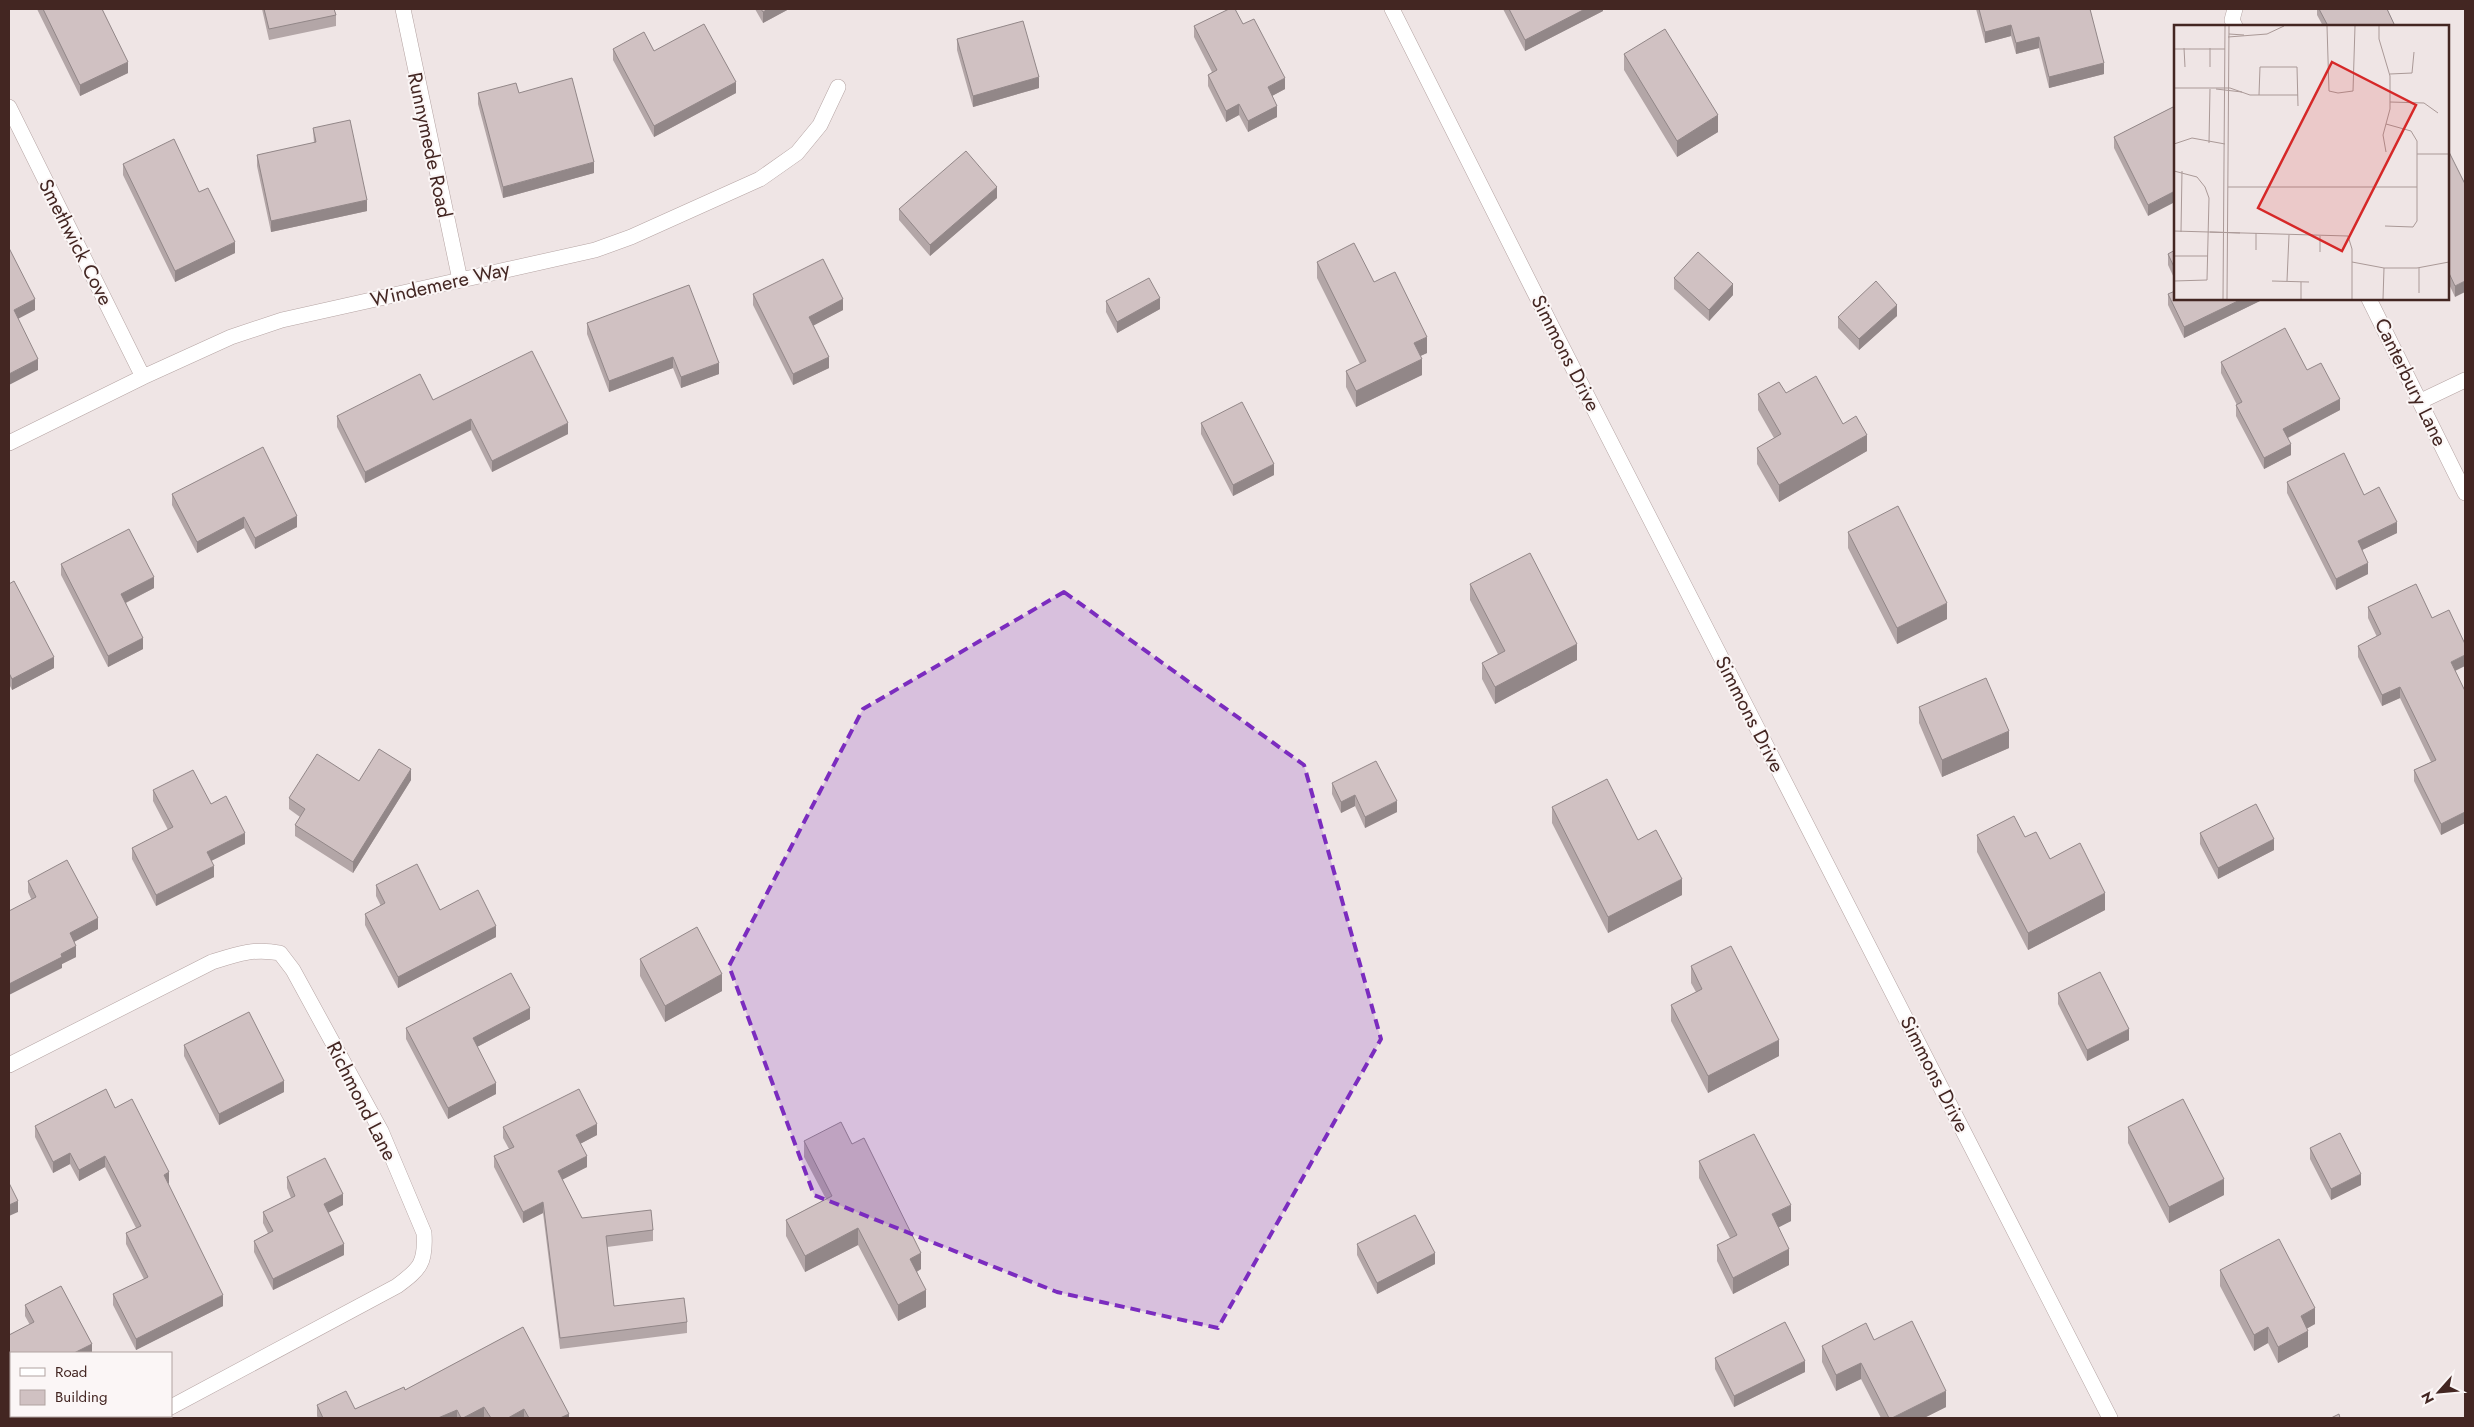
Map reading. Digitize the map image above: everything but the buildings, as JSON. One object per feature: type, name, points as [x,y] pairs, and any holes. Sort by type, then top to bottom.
[{"type":"street","name":"Runnymede Road","points":[[402,9],[460,280]]},
{"type":"street","name":"Simmons Drive","points":[[1392,9],[1557,337],[2110,1418]]},
{"type":"street","points":[[2234,9],[2232,20],[2234,25]]},
{"type":"street","name":"Windemere Way","points":[[9,443],[143,377],[231,337],[282,320],[595,250],[630,237],[760,179],[797,154],[820,125],[838,87]]},
{"type":"street","name":"Smethwick Cove","points":[[9,107],[143,377]]},
{"type":"street","name":"Canterbury Lane","points":[[2370,300],[2465,493]]},
{"type":"street","points":[[2421,401],[2465,380]]},
{"type":"street","name":"Richmond Lane","points":[[9,1065],[212,962],[248,951],[270,951],[280,953],[293,970],[381,1131],[424,1233],[425,1250],[418,1271],[397,1286],[172,1405]]},
{"type":"highlighted area","points":[[1064,592],[1304,765],[1381,1039],[1218,1328],[1057,1292],[814,1195],[729,966],[863,709]]}]
